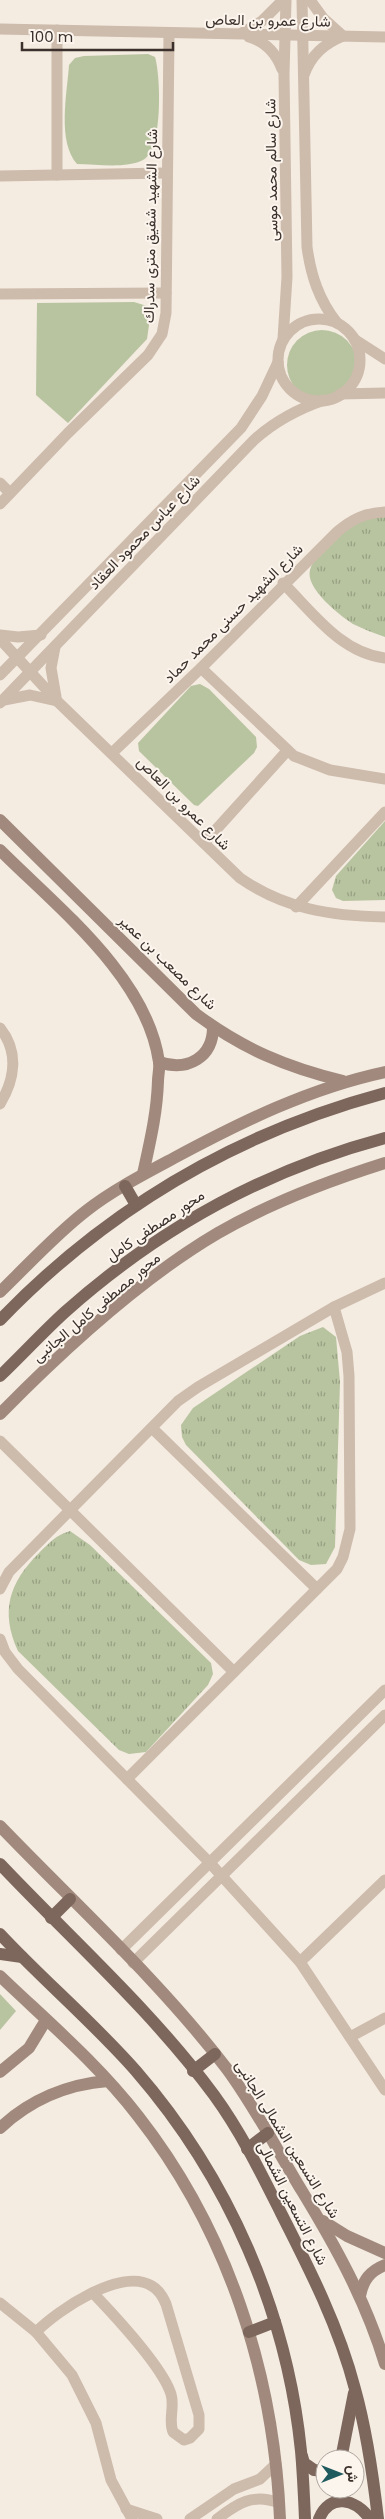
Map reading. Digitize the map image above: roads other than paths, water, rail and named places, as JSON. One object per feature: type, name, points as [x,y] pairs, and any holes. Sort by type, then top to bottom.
[{"type":"main road","name":"محور مصطفى كامل","points":[[0,1320],[37,1281],[93,1235],[184,1174],[257,1138],[336,1107],[385,1093]]},
{"type":"main road","name":"محور مصطفى كامل","points":[[0,1376],[90,1291],[181,1224],[234,1194],[266,1180],[331,1154],[385,1138]]},
{"type":"main road","points":[[125,1186],[136,1205]]},
{"type":"main road","name":"شارع التسعين الشمالى","points":[[0,1864],[109,1976],[194,2071],[214,2096],[263,2174],[318,2288],[339,2338],[355,2388],[371,2458],[378,2519]]},
{"type":"main road","points":[[51,1918],[70,1899]]},
{"type":"main road","points":[[0,1934],[135,2070],[192,2146],[234,2218],[250,2252],[275,2322],[286,2363],[304,2463],[315,2470]]},
{"type":"main road","points":[[0,1954],[22,1957]]},
{"type":"main road","points":[[194,2071],[215,2054]]},
{"type":"main road","points":[[247,2149],[268,2133]]},
{"type":"main road","points":[[250,2332],[275,2322]]},
{"type":"main road","points":[[342,2449],[355,2388]]},
{"type":"main road","points":[[301,2451],[305,2519]]},
{"type":"main road","points":[[319,2519],[322,2510],[335,2502],[350,2501],[363,2510],[370,2519]]},
{"type":"street","points":[[240,34],[262,21],[284,0]]},
{"type":"street","name":"شارع سالم محمد موسى","points":[[283,339],[288,277],[284,0]]},
{"type":"street","points":[[302,0],[305,223],[309,264],[317,290],[326,309],[337,323],[354,339],[385,359]]},
{"type":"street","points":[[302,78],[306,67],[317,52],[331,41],[343,36],[323,18],[310,0]]},
{"type":"street","name":"شارع عمرو بن العاص","points":[[0,29],[385,37]]},
{"type":"street","points":[[57,30],[57,175]]},
{"type":"street","name":"شارع الشهيد شفيق مترى سدراك","points":[[0,504],[68,433],[148,355],[159,339],[165,324],[169,34]]},
{"type":"street","points":[[240,34],[264,43],[273,52],[284,74]]},
{"type":"street","points":[[0,176],[166,173]]},
{"type":"street","points":[[0,294],[166,293]]},
{"type":"street","points":[[337,323],[325,319],[313,319],[296,326],[283,339],[278,362],[281,375],[293,391],[311,400],[324,400],[340,394],[385,392]]},
{"type":"street","points":[[340,394],[354,379],[358,370],[359,359],[354,339]]},
{"type":"street","name":"شارع عباس محمود العقاد","points":[[0,675],[41,635],[240,428],[266,389],[278,362]]},
{"type":"street","name":"شارع عباس محمود العقاد","points":[[1,702],[270,425],[305,407],[324,400]]},
{"type":"street","points":[[0,484],[10,493]]},
{"type":"street","name":"شارع الشهيد حسنى محمد حماد","points":[[112,753],[345,525],[366,514],[385,512]]},
{"type":"street","points":[[283,584],[340,640],[359,652],[385,658]]},
{"type":"street","points":[[0,635],[18,637],[41,635]]},
{"type":"street","name":"شارع عمرو بن العاص","points":[[0,639],[31,671],[57,702],[240,878],[266,895],[296,907],[325,914],[385,917]]},
{"type":"street","points":[[1,702],[30,695],[57,702],[51,668],[56,646]]},
{"type":"street","points":[[201,668],[288,751],[315,766],[359,776],[385,779]]},
{"type":"street","points":[[204,843],[288,751]]},
{"type":"street","points":[[296,907],[385,812]]},
{"type":"street","name":"شارع مصعب بن عمير","points":[[0,820],[180,1000],[213,1027],[276,1062],[343,1082]]},
{"type":"street","points":[[0,850],[119,971],[143,1012],[159,1062],[155,1125],[144,1174]]},
{"type":"street","points":[[159,1062],[171,1067],[185,1065],[196,1060],[207,1051],[213,1041],[213,1027]]},
{"type":"street","points":[[0,1028],[11,1048],[14,1060],[10,1085],[0,1104]]},
{"type":"street","points":[[0,1292],[86,1212],[144,1174],[223,1132],[279,1106],[343,1082],[385,1072]]},
{"type":"street","name":"محور مصطفى كامل الجانبى","points":[[0,1414],[110,1313],[164,1270],[218,1233],[336,1178],[385,1163]]},
{"type":"street","points":[[0,1589],[8,1572],[187,1394],[334,1306],[385,1283]]},
{"type":"street","points":[[127,1780],[337,1569],[344,1557],[350,1529],[349,1376],[347,1352],[334,1306]]},
{"type":"street","points":[[152,1428],[317,1589]]},
{"type":"street","points":[[0,1441],[234,1672]]},
{"type":"street","points":[[0,1639],[5,1652],[18,1669],[210,1863],[300,1962],[385,2090]]},
{"type":"street","points":[[121,1950],[385,1690]]},
{"type":"street","points":[[133,1963],[385,1715]]},
{"type":"street","name":"شارع التسعين الشمالى الجانبى","points":[[0,1826],[186,2019],[244,2093],[318,2216],[360,2296],[385,2364]]},
{"type":"street","points":[[300,1962],[385,1880]]},
{"type":"street","points":[[0,1976],[108,2081],[143,2122],[189,2190],[225,2264],[250,2332],[263,2384],[276,2464],[280,2519]]},
{"type":"street","points":[[350,2037],[385,2018]]},
{"type":"street","points":[[0,2072],[29,2048],[46,2020]]},
{"type":"street","points":[[0,2128],[24,2110],[57,2092],[76,2085],[108,2081]]},
{"type":"street","points":[[318,2216],[347,2236],[385,2253]]},
{"type":"street","points":[[360,2296],[362,2285],[368,2276],[385,2264]]},
{"type":"street","points":[[36,2332],[61,2310],[92,2293],[130,2281],[152,2286],[161,2294],[166,2304],[199,2415],[199,2429],[190,2438],[184,2440],[173,2432],[171,2422],[172,2402],[168,2389],[123,2326],[92,2293]]},
{"type":"street","points":[[0,2303],[36,2332],[62,2361],[81,2390],[99,2432],[111,2480],[129,2514],[156,2519]]},
{"type":"street","points":[[190,2519],[241,2486],[260,2480],[276,2464]]},
{"type":"street","points":[[241,2486],[247,2500]]},
{"type":"street","points":[[217,2519],[237,2504],[247,2500],[268,2499],[279,2503]]}]
